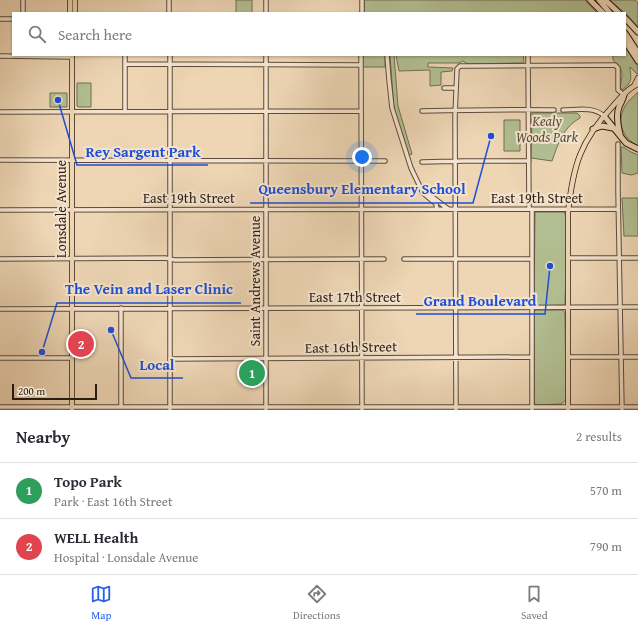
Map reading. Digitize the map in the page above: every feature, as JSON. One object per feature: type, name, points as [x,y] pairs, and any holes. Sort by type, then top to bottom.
[{"type":"highway","points":[[590,0],[602,12]]},
{"type":"highway","points":[[599,0],[609,12]]},
{"type":"highway","points":[[605,0],[618,12]]},
{"type":"highway","points":[[626,19],[638,32]]},
{"type":"highway","points":[[626,35],[638,53]]},
{"type":"highway","points":[[626,42],[638,61]]},
{"type":"highway","points":[[621,137],[618,114],[624,95]]},
{"type":"highway","points":[[604,116],[630,146],[638,149]]},
{"type":"highway","points":[[593,129],[602,126],[613,128]]},
{"type":"main road","points":[[70,0],[70,12]]},
{"type":"main road","points":[[75,0],[75,12]]},
{"type":"main road","name":"Lonsdale Avenue","points":[[72,56],[72,409]]},
{"type":"main road","points":[[568,408],[568,209],[571,183],[582,149],[593,129],[637,82]]},
{"type":"street","points":[[23,0],[23,12]]},
{"type":"street","points":[[169,0],[169,12]]},
{"type":"street","points":[[266,0],[266,12]]},
{"type":"street","points":[[362,0],[362,12]]},
{"type":"street","points":[[0,19],[12,19]]},
{"type":"street","points":[[0,56],[72,56]]},
{"type":"street","points":[[125,56],[125,112]]},
{"type":"street","points":[[170,56],[170,409]]},
{"type":"street","name":"Saint Andrews Avenue","points":[[266,56],[266,408]]},
{"type":"street","points":[[361,56],[362,408]]},
{"type":"street","points":[[387,56],[392,108],[411,168],[425,194],[436,204],[437,209]]},
{"type":"street","points":[[528,56],[532,259],[532,408]]},
{"type":"street","points":[[125,64],[361,65]]},
{"type":"street","points":[[456,408],[455,161],[457,69],[460,66],[617,66],[618,90],[624,95]]},
{"type":"street","points":[[444,88],[456,88]]},
{"type":"street","points":[[422,111],[554,110]]},
{"type":"street","points":[[562,110],[590,110],[604,116]]},
{"type":"street","points":[[0,112],[361,111]]},
{"type":"street","points":[[618,144],[622,408]]},
{"type":"street","points":[[0,160],[385,161]]},
{"type":"street","points":[[422,162],[529,161]]},
{"type":"street","points":[[420,186],[433,199],[448,209]]},
{"type":"street","name":"East 19th Street","points":[[0,210],[618,209]]},
{"type":"street","points":[[568,258],[638,258]]},
{"type":"street","points":[[0,259],[384,259]]},
{"type":"street","points":[[404,259],[532,259]]},
{"type":"street","name":"East 17th Street","points":[[0,309],[638,307]]},
{"type":"street","points":[[121,308],[121,407]]},
{"type":"street","name":"East 16th Street","points":[[170,359],[532,357]]},
{"type":"street","points":[[568,357],[638,357]]},
{"type":"street","points":[[0,358],[72,358]]},
{"type":"street","points":[[0,407],[72,409],[121,407],[170,409],[638,407]]},
{"type":"green space","points":[[236,0],[252,0],[252,12],[236,12]]},
{"type":"green space","points":[[364,0],[585,0],[596,12],[364,12]]},
{"type":"green space","points":[[610,0],[635,0],[638,3],[638,27],[626,14],[626,12],[624,12]]},
{"type":"green space","points":[[626,44],[637,65],[638,73],[637,74],[630,67],[631,75],[629,83],[621,91],[620,87],[622,72],[613,60],[613,56],[626,56]]},
{"type":"green space","points":[[362,56],[385,56],[385,67],[362,67]]},
{"type":"green space","points":[[390,56],[394,56],[398,106],[412,154],[409,155],[394,109]]},
{"type":"green space","points":[[396,56],[523,56],[524,61],[523,63],[468,64],[463,61],[459,63],[428,63],[428,67],[453,68],[452,71],[441,72],[441,85],[430,86],[430,70],[399,71]]},
{"type":"green space","points":[[77,83],[91,83],[91,107],[77,106]]},
{"type":"green space","points":[[638,92],[638,146],[628,139],[622,129],[621,118],[625,106]]},
{"type":"green space","points":[[50,93],[67,93],[67,107],[50,107]]},
{"type":"green space","name":"Kealy Woods Park","points":[[532,113],[577,113],[580,116],[580,118],[565,131],[552,161],[531,158]]},
{"type":"green space","points":[[504,120],[520,120],[520,151],[504,151]]},
{"type":"green space","points":[[621,147],[638,155],[638,173],[631,175],[622,173]]},
{"type":"green space","points":[[622,198],[638,198],[638,236],[624,236]]},
{"type":"green space","points":[[535,212],[565,213],[567,227],[565,305],[539,306],[534,304]]},
{"type":"green space","points":[[563,310],[565,313],[566,400],[561,404],[537,405],[534,403],[534,311]]},
{"type":"green space","points":[[242,363],[262,363],[262,384],[242,384]]},
{"type":"place","name":"Rey Sargent Park","points":[[58,100]]},
{"type":"place","name":"Queensbury Elementary School","points":[[491,136]]},
{"type":"place","name":"Grand Boulevard","points":[[550,266]]},
{"type":"place","name":"Local","points":[[111,330]]},
{"type":"place","name":"WELL Health","points":[[81,344]]},
{"type":"place","name":"The Vein and Laser Clinic","points":[[42,352]]},
{"type":"place","name":"Topo Park","points":[[252,373]]}]
